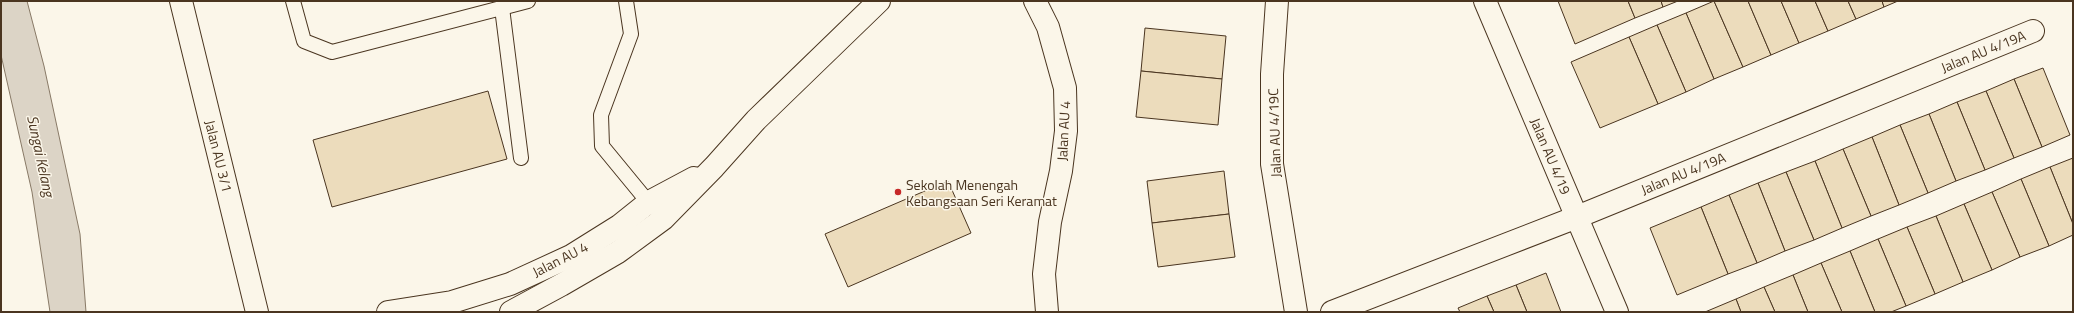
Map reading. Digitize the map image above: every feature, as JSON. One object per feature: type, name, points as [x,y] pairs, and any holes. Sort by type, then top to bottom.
[{"type":"main road","name":"Jalan AU 3/1","points":[[181,1],[257,312]]},
{"type":"main road","name":"Jalan AU 4","points":[[510,312],[562,285],[618,252],[663,219],[714,167],[756,120],[879,1]]},
{"type":"main road","name":"Jalan AU 4","points":[[1035,1],[1048,27],[1065,88],[1066,132],[1061,171],[1050,222],[1044,274],[1047,312]]},
{"type":"main road","name":"Jalan AU 4/19C","points":[[1276,1],[1272,74],[1272,164],[1296,312]]},
{"type":"main road","name":"Jalan AU 4/19","points":[[1485,1],[1617,312]]},
{"type":"main road","name":"Jalan AU 4/19A","points":[[1332,312],[1577,217],[2033,31]]},
{"type":"main road","name":"Jalan AU 4","points":[[388,312],[452,302],[510,284],[571,256],[618,226],[648,202],[714,167]]},
{"type":"lane","points":[[293,1],[304,41],[332,52],[528,1]]},
{"type":"lane","points":[[626,1],[631,34],[601,115],[602,146],[663,219]]},
{"type":"lane","points":[[502,8],[521,158]]},
{"type":"water","name":"Sungai Kelang","points":[[1,1],[27,1],[44,66],[80,234],[86,312],[50,312],[32,192],[1,55]]},
{"type":"building","points":[[1558,1],[1628,1],[1635,18],[1575,44]]},
{"type":"building","points":[[1628,1],[1661,1],[1663,7],[1635,18]]},
{"type":"building","points":[[1661,1],[1678,1],[1663,7]]},
{"type":"building","points":[[1714,1],[1743,67],[1714,79],[1686,13]]},
{"type":"building","points":[[1714,1],[1748,1],[1771,55],[1743,67]]},
{"type":"building","points":[[1748,1],[1781,1],[1799,43],[1771,55]]},
{"type":"building","points":[[1781,1],[1815,1],[1828,31],[1799,43]]},
{"type":"building","points":[[1815,1],[1848,1],[1856,19],[1828,31]]},
{"type":"building","points":[[1848,1],[1882,1],[1884,7],[1856,19]]},
{"type":"building","points":[[1882,1],[1898,1],[1884,7]]},
{"type":"building","points":[[1686,13],[1714,79],[1686,92],[1657,25]]},
{"type":"building","points":[[1657,25],[1686,92],[1658,104],[1629,37]]},
{"type":"building","points":[[1145,28],[1226,36],[1222,79],[1141,71]]},
{"type":"building","points":[[1629,37],[1658,104],[1600,128],[1571,62]]},
{"type":"building","points":[[2043,68],[2070,135],[2042,147],[2014,79]]},
{"type":"building","points":[[1141,71],[1222,79],[1218,125],[1136,117]]},
{"type":"building","points":[[2014,79],[2042,147],[2014,158],[1986,91]]},
{"type":"building","points":[[488,91],[507,159],[332,207],[313,140]]},
{"type":"building","points":[[1986,91],[2014,158],[1985,170],[1957,102]]},
{"type":"building","points":[[1957,102],[1985,170],[1956,181],[1929,114]]},
{"type":"building","points":[[1929,114],[1956,181],[1928,193],[1900,125]]},
{"type":"building","points":[[1900,125],[1928,193],[1899,205],[1872,137]]},
{"type":"building","points":[[1872,137],[1899,205],[1871,216],[1843,149]]},
{"type":"building","points":[[1843,149],[1871,216],[1842,228],[1815,161]]},
{"type":"building","points":[[2073,158],[2073,224],[2050,167]]},
{"type":"building","points":[[1815,161],[1842,228],[1814,240],[1786,172]]},
{"type":"building","points":[[2050,167],[2073,224],[2073,235],[2049,246],[2021,179]]},
{"type":"building","points":[[1224,171],[1229,214],[1152,223],[1147,181]]},
{"type":"building","points":[[1786,172],[1814,240],[1785,251],[1758,183]]},
{"type":"building","points":[[2021,179],[2049,246],[2020,257],[1992,192]]},
{"type":"building","points":[[948,181],[971,233],[848,287],[825,234]]},
{"type":"building","points":[[1758,183],[1785,251],[1757,263],[1729,195]]},
{"type":"building","points":[[1992,192],[2020,257],[1992,270],[1964,204]]},
{"type":"building","points":[[1729,195],[1757,263],[1728,274],[1701,207]]},
{"type":"building","points":[[1964,204],[1992,270],[1963,282],[1936,216]]},
{"type":"building","points":[[1701,207],[1728,274],[1677,295],[1650,228]]},
{"type":"building","points":[[1229,214],[1235,257],[1158,267],[1152,223]]},
{"type":"building","points":[[1936,216],[1963,282],[1935,294],[1907,227]]},
{"type":"building","points":[[1907,227],[1935,294],[1906,306],[1878,239]]},
{"type":"building","points":[[1878,239],[1906,306],[1891,312],[1875,312],[1850,251]]},
{"type":"building","points":[[1850,251],[1875,312],[1842,312],[1821,263]]},
{"type":"building","points":[[1821,263],[1842,312],[1808,312],[1793,275]]},
{"type":"building","points":[[1546,273],[1561,312],[1527,312],[1516,285]]},
{"type":"building","points":[[1793,275],[1808,312],[1775,312],[1764,287]]},
{"type":"building","points":[[1516,285],[1527,312],[1494,312],[1487,296]]},
{"type":"building","points":[[1764,287],[1775,312],[1741,312],[1736,299]]},
{"type":"building","points":[[1487,296],[1494,312],[1460,312],[1458,308]]},
{"type":"building","points":[[1736,299],[1741,312],[1705,312]]},
{"type":"place","name":"Sekolah Menengah Kebangsaan Seri Keramat","points":[[898,192]]}]
